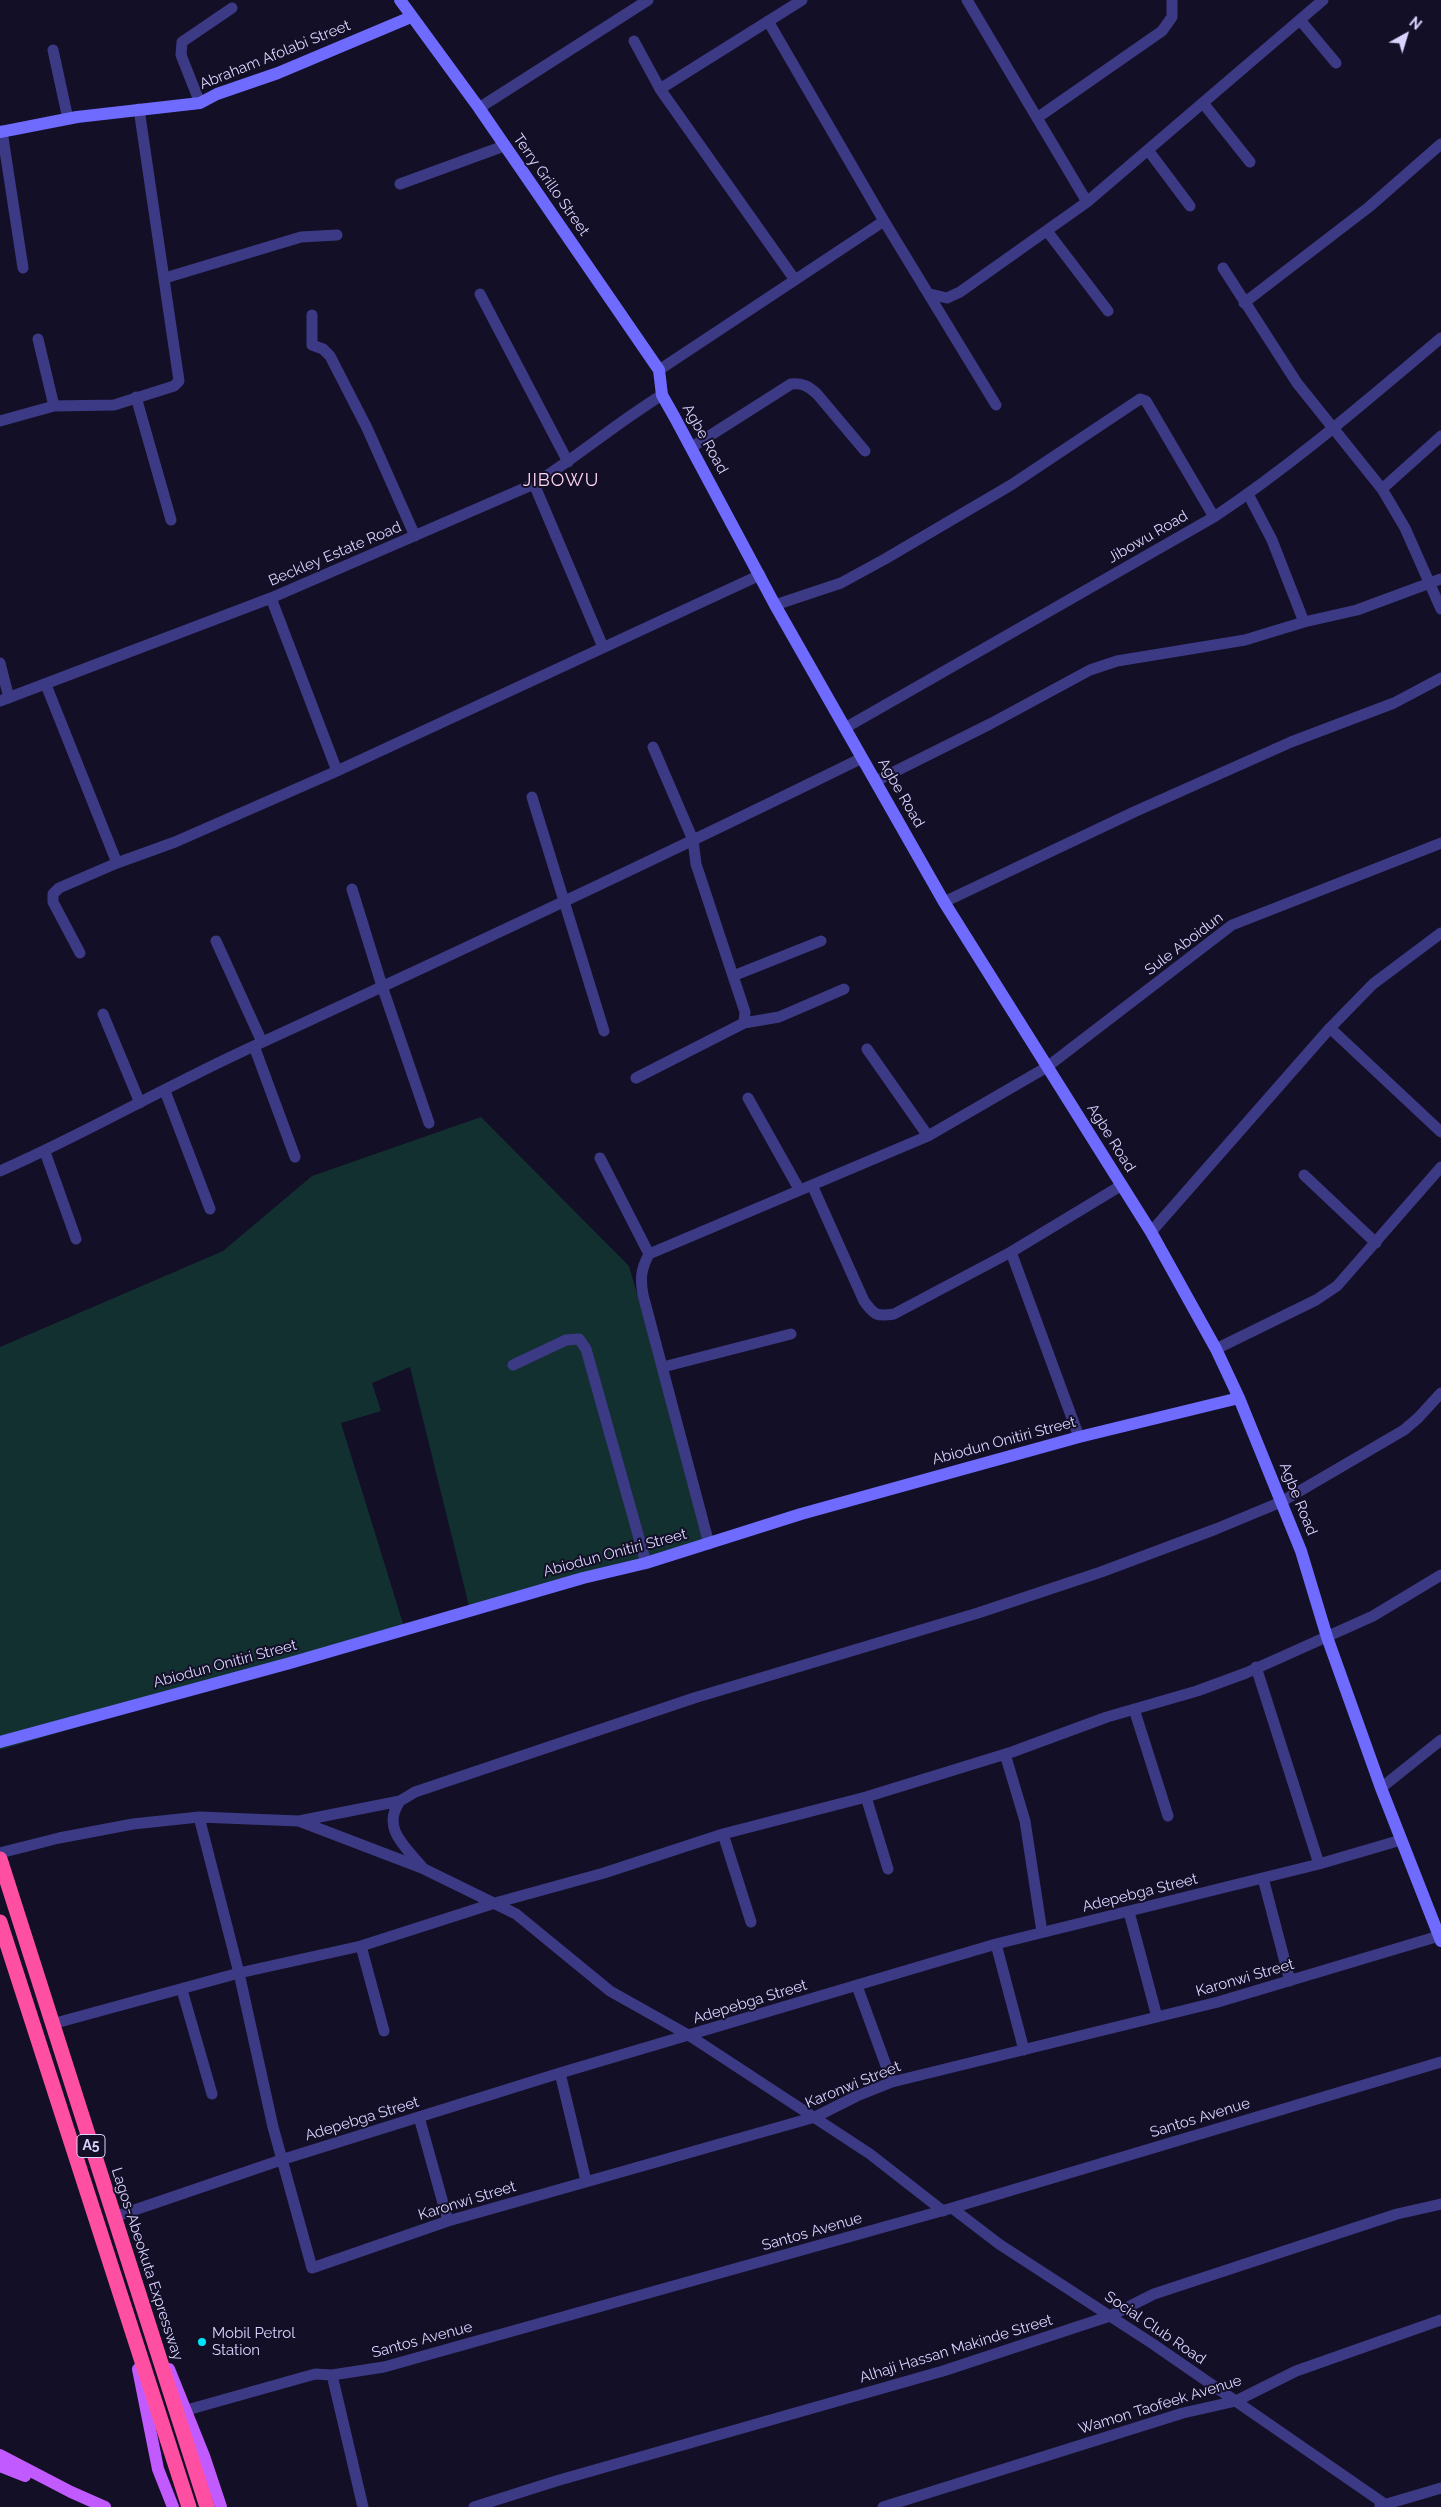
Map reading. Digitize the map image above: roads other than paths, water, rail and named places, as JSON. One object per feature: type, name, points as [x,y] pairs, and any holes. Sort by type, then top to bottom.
[{"type":"highway","name":"Lagos-Abeokuta Expressway","points":[[0,1859],[114,2217],[132,2300],[189,2507]]},
{"type":"highway","name":"Lagos-Abeokuta Expressway","points":[[1,1927],[207,2507]]},
{"type":"main road","points":[[132,2300],[186,2410],[221,2507]]},
{"type":"main road","points":[[132,2300],[158,2468],[172,2507]]},
{"type":"main road","points":[[0,2455],[71,2492],[105,2507]]},
{"type":"main road","points":[[0,2466],[88,2507]]},
{"type":"street","name":"Terry Grillo Street","points":[[400,0],[479,108],[659,370],[662,395]]},
{"type":"street","points":[[479,108],[648,0]]},
{"type":"street","points":[[660,89],[802,0]]},
{"type":"street","points":[[967,0],[1087,202]]},
{"type":"street","points":[[1038,118],[1162,31],[1172,17],[1172,0]]},
{"type":"street","points":[[930,294],[947,298],[960,292],[1087,202],[1323,0]]},
{"type":"street","points":[[200,103],[181,56],[182,42],[232,8]]},
{"type":"street","name":"Abraham Afolabi Street","points":[[1,132],[68,119],[200,103],[217,94],[278,73],[411,17]]},
{"type":"street","points":[[1300,20],[1336,63]]},
{"type":"street","points":[[768,21],[884,221],[996,405]]},
{"type":"street","points":[[634,41],[660,89],[795,280]]},
{"type":"street","points":[[53,50],[68,119]]},
{"type":"street","points":[[1202,103],[1250,162]]},
{"type":"street","points":[[0,421],[54,406],[114,405],[136,396],[174,386],[180,381],[166,278],[139,109]]},
{"type":"street","points":[[1,132],[23,268]]},
{"type":"street","points":[[1244,304],[1369,207],[1441,144]]},
{"type":"street","points":[[400,184],[504,146]]},
{"type":"street","points":[[1148,150],[1190,206]]},
{"type":"street","points":[[659,370],[884,221]]},
{"type":"street","points":[[1047,231],[1108,311]]},
{"type":"street","points":[[166,278],[221,259],[301,237],[337,235]]},
{"type":"street","points":[[1222,268],[1292,376],[1382,489],[1436,581],[1441,609]]},
{"type":"street","points":[[480,294],[568,462]]},
{"type":"street","points":[[312,315],[312,345],[322,349],[330,356],[367,428],[415,536]]},
{"type":"street","points":[[38,338],[54,406]]},
{"type":"street","name":"Jibowu Road","points":[[845,728],[1214,517],[1248,494],[1334,429],[1441,338]]},
{"type":"street","points":[[692,447],[791,384],[799,383],[809,387],[817,394],[865,452]]},
{"type":"street","name":"Beckley Estate Road","points":[[4,700],[271,598],[534,484],[568,462],[622,420],[662,395]]},
{"type":"street","name":"Agbe Road","points":[[662,395],[692,447],[775,605],[944,902],[1151,1232],[1216,1349],[1239,1398],[1301,1551],[1327,1637],[1380,1788],[1440,1938]]},
{"type":"street","points":[[136,396],[171,520]]},
{"type":"street","points":[[775,605],[841,582],[885,559],[1011,485],[1140,399],[1146,401],[1214,517]]},
{"type":"street","points":[[1382,489],[1441,436]]},
{"type":"street","points":[[534,484],[603,647]]},
{"type":"street","points":[[1248,494],[1272,540],[1304,622]]},
{"type":"street","points":[[80,953],[53,902],[53,894],[59,888],[117,863],[175,842],[337,771],[760,576]]},
{"type":"street","points":[[876,781],[990,724],[1090,670],[1117,661],[1245,640],[1304,622],[1358,610],[1436,581]]},
{"type":"street","points":[[271,598],[337,771]]},
{"type":"street","points":[[0,663],[4,700]]},
{"type":"street","points":[[944,902],[1134,812],[1292,742],[1394,703],[1441,678]]},
{"type":"street","points":[[46,685],[117,863]]},
{"type":"street","points":[[653,747],[694,840],[696,864],[745,1012],[744,1023]]},
{"type":"street","points":[[0,1171],[45,1152],[258,1044],[563,903],[862,758]]},
{"type":"street","points":[[532,797],[563,903],[604,1031]]},
{"type":"street","name":"Sule Aboidun","points":[[649,1254],[928,1136],[1047,1068],[1232,925],[1441,843]]},
{"type":"street","points":[[352,889],[382,986],[429,1123]]},
{"type":"street","points":[[1151,1232],[1330,1028],[1373,984],[1441,933]]},
{"type":"street","points":[[733,976],[821,941]]},
{"type":"street","points":[[216,942],[258,1044],[295,1157]]},
{"type":"street","points":[[636,1078],[744,1023],[779,1017],[844,989]]},
{"type":"street","points":[[103,1014],[140,1103]]},
{"type":"street","points":[[1330,1028],[1441,1132]]},
{"type":"street","points":[[867,1049],[928,1136]]},
{"type":"street","points":[[165,1091],[210,1209]]},
{"type":"street","points":[[748,1098],[799,1189]]},
{"type":"street","points":[[45,1152],[76,1239]]},
{"type":"street","points":[[600,1158],[649,1254],[642,1266],[640,1279],[709,1544]]},
{"type":"street","points":[[1216,1349],[1327,1293],[1337,1286],[1441,1167]]},
{"type":"street","points":[[1304,1175],[1376,1243]]},
{"type":"street","points":[[812,1184],[864,1300],[871,1311],[880,1316],[894,1314],[1011,1252],[1122,1185]]},
{"type":"street","points":[[1011,1252],[1079,1437]]},
{"type":"street","points":[[663,1367],[791,1334]]},
{"type":"street","points":[[513,1365],[566,1340],[579,1339],[586,1349],[646,1563]]},
{"type":"street","points":[[0,1854],[68,1836],[133,1824],[199,1817],[299,1821],[400,1801],[425,1789],[694,1698],[978,1613],[1093,1575],[1216,1529],[1282,1502],[1404,1430],[1441,1393]]},
{"type":"street","name":"Abiodun Onitiri Street","points":[[0,1742],[290,1663],[583,1578],[646,1563],[801,1514],[1079,1437],[1239,1398]]},
{"type":"street","points":[[52,2024],[239,1973],[361,1946],[495,1904],[604,1873],[723,1834],[866,1797],[1005,1754],[1134,1709],[1197,1691],[1256,1667],[1373,1616],[1441,1575]]},
{"type":"street","points":[[1256,1667],[1319,1864]]},
{"type":"street","points":[[1134,1709],[1168,1816]]},
{"type":"street","points":[[1380,1788],[1441,1740]]},
{"type":"street","points":[[1005,1754],[1025,1821],[1042,1932]]},
{"type":"street","points":[[866,1797],[888,1869]]},
{"type":"street","points":[[400,1801],[392,1817],[394,1831],[422,1868]]},
{"type":"street","points":[[199,1817],[239,1973],[273,2127],[284,2159]]},
{"type":"street","name":"Social Club Road","points":[[299,1821],[422,1868],[516,1914],[610,1991],[690,2036],[815,2117],[948,2210],[1236,2401],[1384,2506]]},
{"type":"street","points":[[723,1834],[751,1922]]},
{"type":"street","name":"Adepebga Street","points":[[114,2217],[284,2159],[560,2073],[996,1944],[1319,1864],[1401,1840]]},
{"type":"street","points":[[1263,1878],[1290,1981]]},
{"type":"street","points":[[1129,1912],[1157,2017]]},
{"type":"street","name":"Karonwi Street","points":[[284,2159],[312,2268],[448,2221],[815,2117],[857,2096],[892,2082],[1157,2017],[1440,1938]]},
{"type":"street","points":[[996,1944],[1024,2050]]},
{"type":"street","points":[[361,1946],[384,2032]]},
{"type":"street","points":[[857,1986],[892,2082]]},
{"type":"street","points":[[182,1990],[212,2094]]},
{"type":"street","name":"Santos Avenue","points":[[186,2410],[316,2374],[332,2375],[384,2367],[948,2210],[1441,2062]]},
{"type":"street","points":[[560,2073],[586,2181]]},
{"type":"street","points":[[419,2117],[448,2221]]},
{"type":"street","name":"Alhaji Hassan Makinde Street","points":[[474,2507],[556,2481],[942,2372],[1110,2316],[1154,2294],[1397,2214],[1441,2204]]},
{"type":"street","name":"Wamon Taofeek Avenue","points":[[883,2507],[1183,2413],[1236,2401],[1296,2371],[1441,2320]]},
{"type":"street","points":[[332,2375],[363,2507]]},
{"type":"street","points":[[1384,2506],[1441,2488]]},
{"type":"place","name":"Mobil Petrol Station","points":[[202,2342]]},
{"type":"district","name":"JIBOWU","points":[[561,481]]}]
